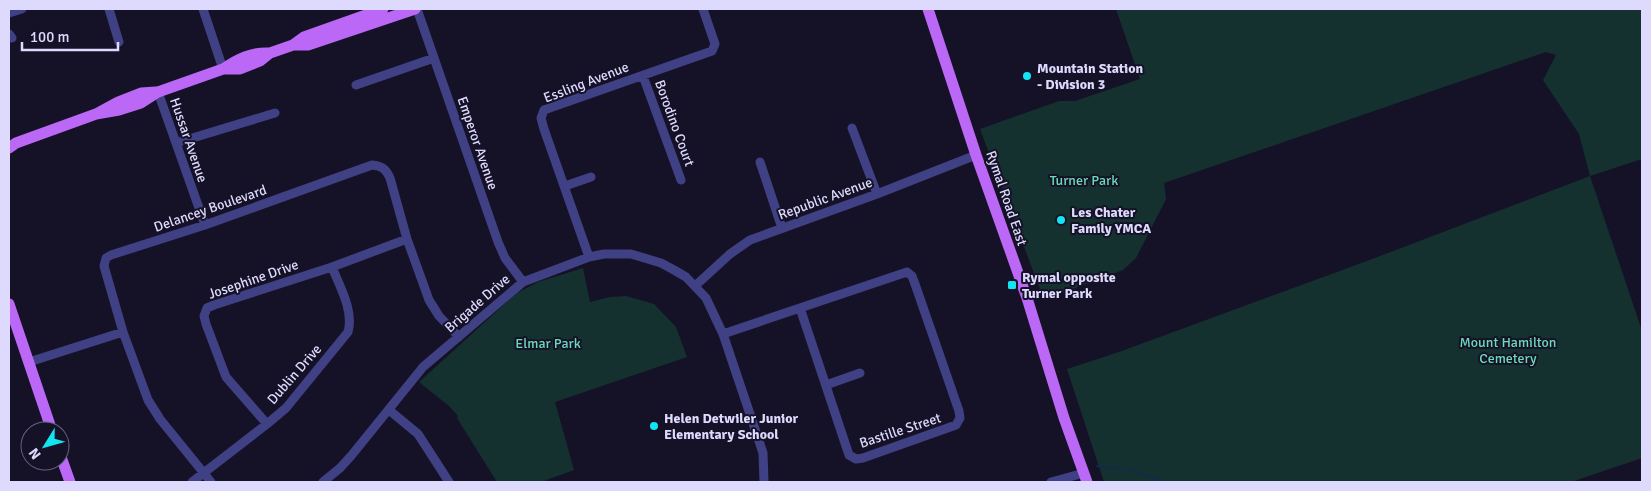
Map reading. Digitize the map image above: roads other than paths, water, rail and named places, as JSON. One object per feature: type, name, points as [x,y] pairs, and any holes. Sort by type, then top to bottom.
[{"type":"main road","points":[[11,144],[96,114],[118,102],[141,93],[158,92],[223,69],[237,59],[257,53],[270,53],[293,45],[304,36],[383,9]]},
{"type":"main road","points":[[293,45],[308,46],[416,9]]},
{"type":"main road","name":"Rymal Road East","points":[[928,9],[976,155],[1027,298],[1064,418],[1086,478]]},
{"type":"main road","points":[[9,304],[13,331],[29,362],[49,421]]},
{"type":"street","points":[[9,13],[22,9]]},
{"type":"street","points":[[109,9],[119,42]]},
{"type":"street","points":[[203,9],[223,69]]},
{"type":"street","name":"Emperor Avenue","points":[[416,9],[498,242],[505,258],[523,282]]},
{"type":"street","name":"Essling Avenue","points":[[589,257],[540,118],[544,110],[712,51],[715,44],[704,9]]},
{"type":"street","points":[[356,86],[434,58]]},
{"type":"street","name":"Borodino Court","points":[[643,76],[681,180]]},
{"type":"street","name":"Hussar Avenue","points":[[158,92],[204,225]]},
{"type":"street","points":[[176,144],[275,113]]},
{"type":"street","points":[[852,128],[877,194]]},
{"type":"street","name":"Republic Avenue","points":[[695,286],[740,246],[755,238],[877,194],[976,155]]},
{"type":"street","points":[[760,162],[782,228]]},
{"type":"street","name":"Delancey Boulevard","points":[[211,482],[153,410],[148,400],[123,332],[104,266],[106,258],[111,255],[204,225],[372,165],[380,166],[387,172],[390,178],[408,240],[429,300],[439,316],[459,336]]},
{"type":"street","points":[[565,186],[591,177]]},
{"type":"street","name":"Josephine Drive","points":[[267,424],[226,377],[206,324],[204,316],[207,308],[408,240]]},
{"type":"street","name":"Brigade Drive","points":[[323,482],[340,468],[416,375],[523,282],[589,257],[631,254],[645,257],[674,270],[695,286],[710,305],[723,334],[763,453],[764,482]]},
{"type":"street","name":"Dublin Drive","points":[[192,482],[205,474],[267,424],[296,396],[348,332],[351,322],[349,311],[332,267]]},
{"type":"street","name":"Bastille Street","points":[[723,334],[800,308],[907,272],[912,276],[915,284],[960,418],[956,425],[952,428],[856,458],[849,455],[800,308]]},
{"type":"street","points":[[29,362],[123,332]]},
{"type":"street","points":[[826,385],[860,374]]},
{"type":"street","points":[[389,410],[418,434],[448,482]]},
{"type":"street","points":[[1051,482],[1086,478]]},
{"type":"waterway","points":[[1097,466],[1131,471],[1164,482]]},
{"type":"place","name":"Mountain Station - Division 3","points":[[1027,76]]},
{"type":"place","name":"Les Chater Family YMCA","points":[[1061,220]]},
{"type":"place","name":"Rymal opposite Turner Park","points":[[1012,285]]},
{"type":"place","name":"Helen Detwiler Junior Elementary School","points":[[654,426]]},
{"type":"park label","name":"Turner Park","points":[[1084,180]]},
{"type":"park label","name":"Elmar Park","points":[[548,343]]},
{"type":"park label","name":"Mount Hamilton Cemetery","points":[[1508,350]]}]
